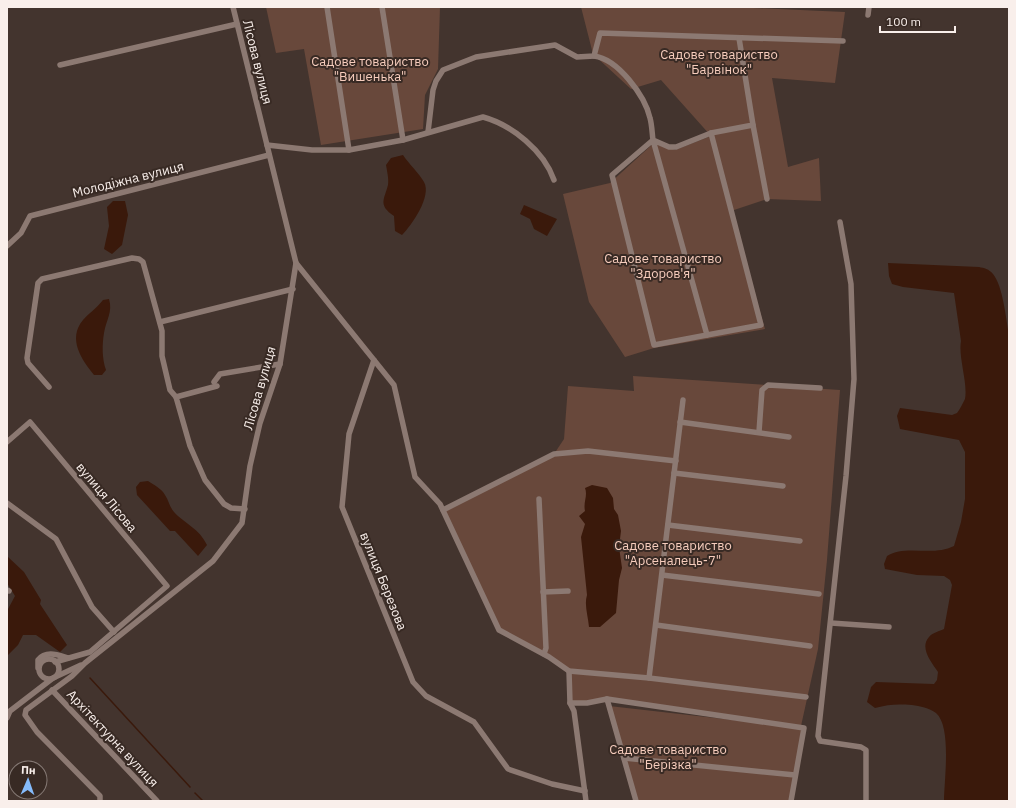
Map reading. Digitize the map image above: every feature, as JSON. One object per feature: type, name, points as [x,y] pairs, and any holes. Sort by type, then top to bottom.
[{"type":"street","name":"Лісова вулиця","points":[[84,663],[212,562],[242,523],[250,466],[260,423],[280,364],[296,263],[233,7]]},
{"type":"street","points":[[327,7],[348,150]]},
{"type":"street","points":[[382,7],[403,140]]},
{"type":"street","points":[[868,15],[869,7]]},
{"type":"street","points":[[60,65],[237,24]]},
{"type":"street","points":[[594,56],[600,33],[843,41]]},
{"type":"street","points":[[739,38],[753,125],[768,199]]},
{"type":"street","points":[[428,132],[433,90],[436,80],[443,70],[476,57],[555,45],[577,57],[594,56],[603,57],[609,60],[635,86],[650,117],[653,140],[707,335]]},
{"type":"street","points":[[267,145],[312,150],[348,150],[403,140],[475,118],[483,117],[489,118],[513,132],[532,147],[550,170],[554,180]]},
{"type":"street","points":[[653,140],[669,147],[676,147],[711,133],[753,125]]},
{"type":"street","points":[[653,140],[612,175],[654,345],[761,325],[711,133]]},
{"type":"street","name":"Молодіжна вулиця","points":[[7,246],[21,233],[30,216],[269,155]]},
{"type":"street","points":[[840,222],[851,284],[854,379],[846,476],[818,736],[820,741],[861,747],[866,750],[866,801]]},
{"type":"street","points":[[49,387],[28,363],[27,358],[38,283],[42,279],[132,258],[139,259],[143,262],[160,322],[162,331],[162,356],[170,390],[176,398],[190,446],[205,480],[224,504],[231,508],[245,509]]},
{"type":"street","points":[[296,263],[394,385],[415,477],[440,504],[499,630],[544,654],[569,671],[649,678],[806,697]]},
{"type":"street","points":[[160,322],[293,289]]},
{"type":"street","name":"вулиця Березова","points":[[374,360],[349,434],[342,507],[413,682],[426,696],[474,722],[508,769],[552,784],[585,791]]},
{"type":"street","points":[[176,398],[215,384],[220,374],[280,364]]},
{"type":"street","points":[[759,432],[762,390],[768,385],[820,388]]},
{"type":"street","points":[[649,678],[683,400]]},
{"type":"street","name":"вулиця Лісова","points":[[7,442],[30,422],[167,586],[114,632]]},
{"type":"street","points":[[680,422],[789,437]]},
{"type":"street","points":[[443,510],[554,454],[588,451],[676,462]]},
{"type":"street","points":[[674,473],[783,486]]},
{"type":"street","points":[[539,499],[546,648],[544,654]]},
{"type":"street","points":[[7,503],[56,539],[68,558],[92,607],[114,632],[90,652],[56,663]]},
{"type":"street","points":[[668,525],[800,541]]},
{"type":"street","points":[[662,575],[819,594]]},
{"type":"street","points":[[544,592],[568,591]]},
{"type":"street","points":[[831,622],[889,627]]},
{"type":"street","points":[[656,625],[810,646]]},
{"type":"street","points":[[68,658],[56,654],[41,657],[38,660],[39,670],[44,678],[53,678],[84,663]]},
{"type":"street","points":[[39,670],[40,664],[46,660],[73,668]]},
{"type":"street","points":[[7,718],[10,711],[58,674],[56,663]]},
{"type":"street","points":[[84,663],[72,676],[26,710],[25,715],[37,732],[100,796],[100,801]]},
{"type":"street","points":[[569,671],[570,703],[574,711],[586,801]]},
{"type":"street","name":"Архітектурна вулиця","points":[[52,690],[156,801]]},
{"type":"street","points":[[570,703],[587,703],[607,699],[804,728],[790,801]]},
{"type":"street","points":[[607,699],[636,801]]},
{"type":"street","points":[[624,758],[795,775]]},
{"type":"green space","name":"Садове товариство \"Вишенька\"","points":[[266,7],[440,7],[438,69],[425,95],[423,129],[321,145],[304,49],[276,53]]},
{"type":"green space","points":[[581,7],[732,7],[845,12],[835,83],[772,78],[788,167],[819,158],[821,201],[767,199],[731,211],[765,329],[654,348],[625,357],[589,302],[563,194],[610,183],[656,141],[675,150],[711,136],[661,80],[631,89],[593,54]]},
{"type":"green space","name":"Садове товариство \"Арсеналець-7\"","points":[[633,376],[840,390],[827,560],[818,649],[801,726],[607,699],[570,703],[569,671],[499,630],[443,510],[554,454],[564,439],[568,386],[634,391]]},
{"type":"green space","name":"Садове товариство \"Берізка\"","points":[[609,706],[804,728],[789,801],[634,801]]},
{"type":"shaded area","points":[[403,155],[422,179],[426,188],[420,210],[402,235],[395,231],[394,216],[386,209],[384,205],[384,198],[388,185],[386,165],[391,158]]},
{"type":"shaded area","points":[[113,201],[125,201],[128,215],[122,245],[112,254],[104,249],[109,226],[107,207]]},
{"type":"shaded area","points":[[524,205],[557,219],[547,236],[534,229],[530,219],[520,214]]},
{"type":"shaded area","points":[[888,263],[985,268],[991,272],[996,279],[1004,303],[1009,335],[1009,801],[944,801],[946,742],[941,720],[936,713],[924,708],[902,704],[875,708],[867,702],[871,687],[876,682],[934,684],[937,680],[938,672],[930,660],[925,646],[926,641],[930,636],[944,629],[952,585],[950,580],[944,576],[917,575],[885,569],[884,564],[887,556],[894,553],[911,550],[937,551],[954,546],[961,522],[965,499],[965,452],[959,440],[900,429],[897,416],[900,408],[952,415],[957,413],[965,399],[966,393],[960,347],[961,341],[954,293],[903,287],[892,284],[889,276]]},
{"type":"shaded area","points":[[109,299],[110,312],[104,333],[103,347],[103,357],[106,370],[102,375],[94,375],[81,356],[76,342],[76,334],[78,327],[85,317],[103,300]]},
{"type":"shaded area","points":[[148,481],[162,491],[174,512],[196,530],[204,539],[207,545],[198,556],[175,531],[170,531],[137,495],[136,487],[140,482]]},
{"type":"shaded area","points":[[592,485],[607,488],[613,498],[614,509],[618,515],[621,531],[619,547],[622,568],[619,580],[616,613],[600,627],[589,627],[586,607],[587,595],[581,537],[585,524],[579,516],[585,511],[585,488]]},
{"type":"shaded area","points":[[7,556],[24,572],[41,600],[40,604],[67,645],[60,652],[36,635],[23,635],[18,645],[7,656],[7,611],[15,596],[7,583]]},
{"type":"waterway","points":[[90,678],[190,787]]},
{"type":"waterway","points":[[195,793],[203,801]]},
{"type":"park label","name":"Садове товариство \"Барвінок\"","points":[[719,62]]},
{"type":"park label","name":"Садове товариство \"Здоров'я\"","points":[[663,266]]}]
